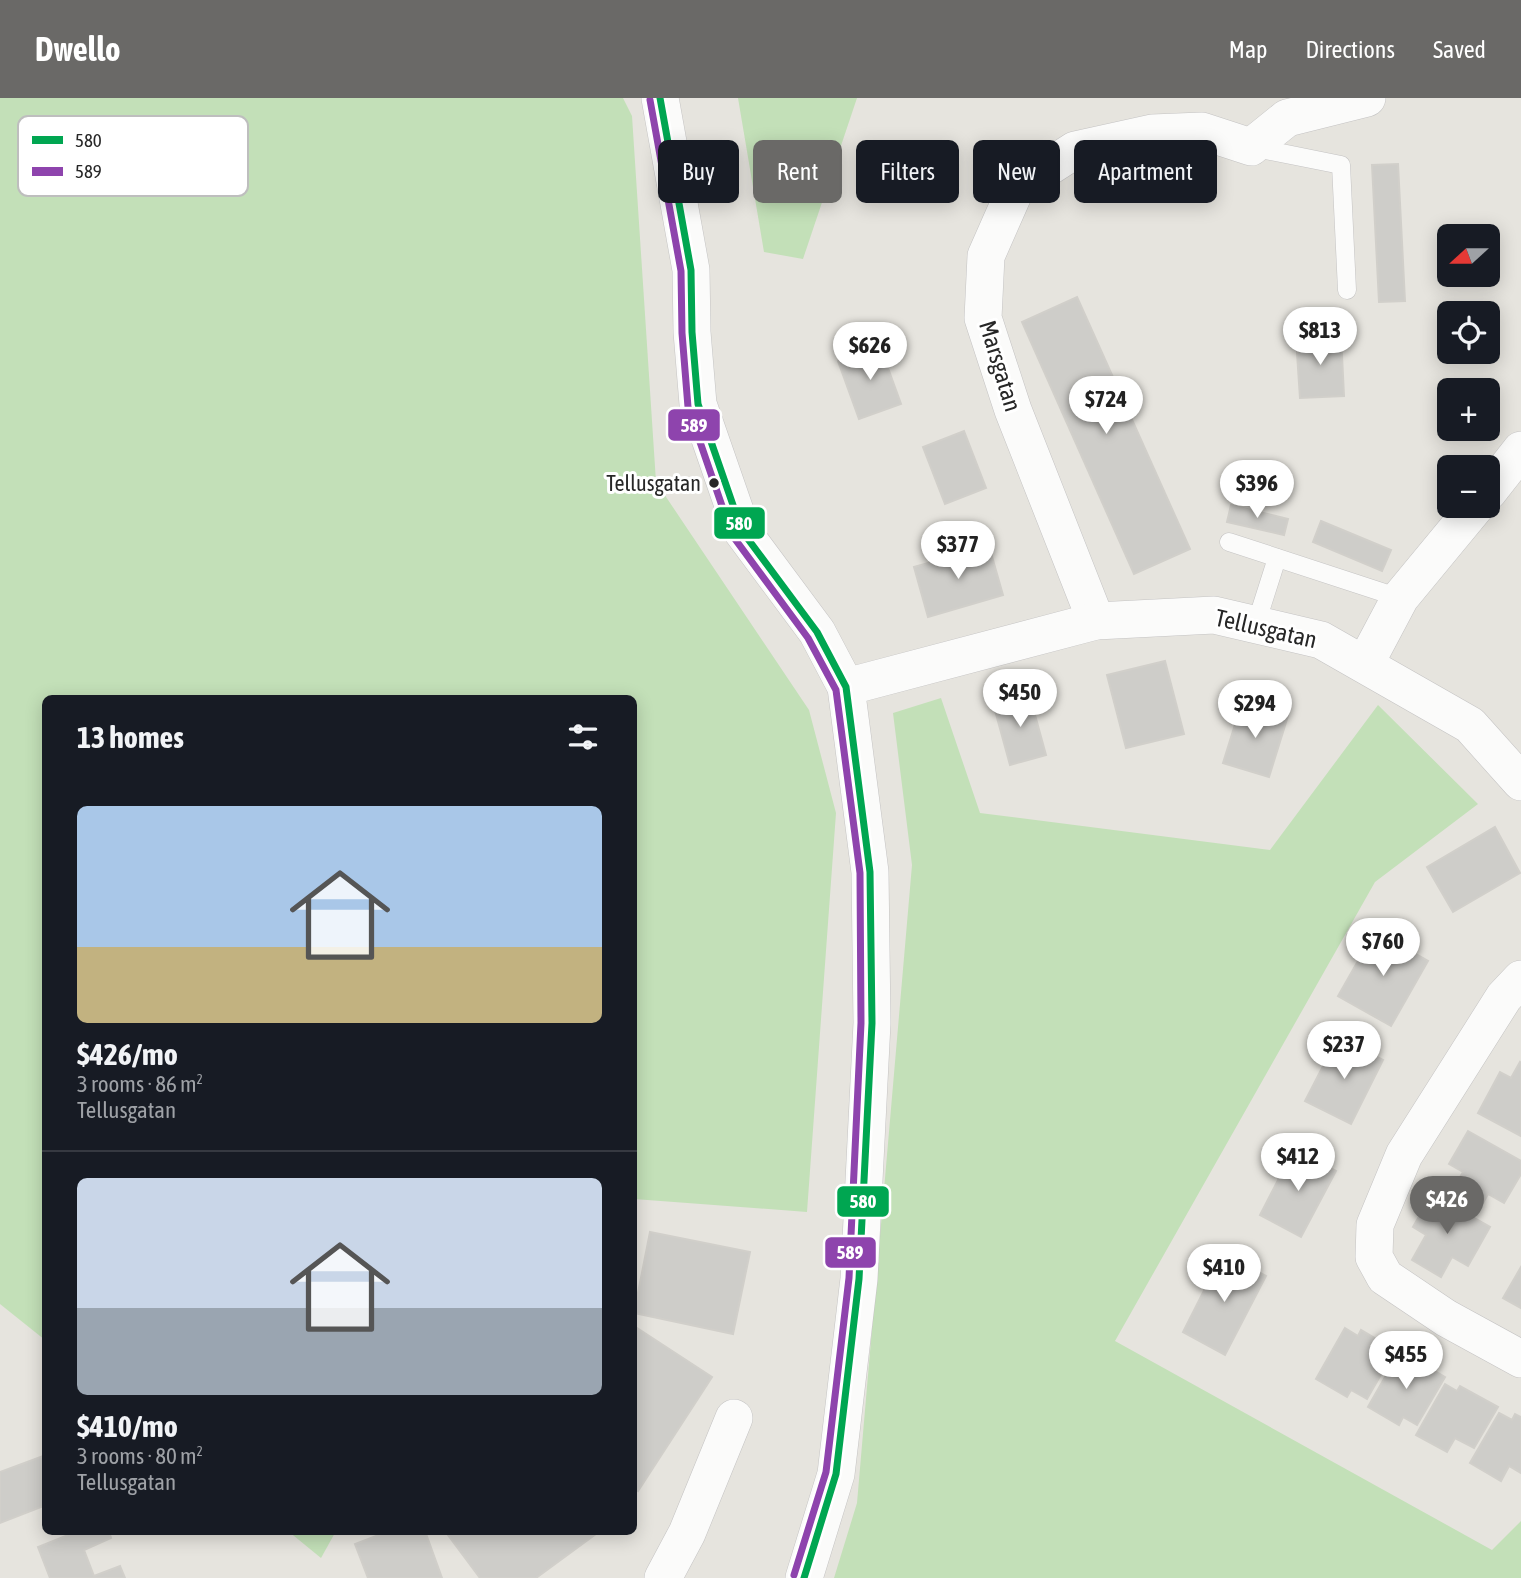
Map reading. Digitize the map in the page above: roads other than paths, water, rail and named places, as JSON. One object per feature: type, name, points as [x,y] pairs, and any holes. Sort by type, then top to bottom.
[{"type":"street","points":[[660,98],[691,270],[692,331],[698,404],[742,531],[817,632],[846,687],[870,872],[871,1036],[859,1279],[836,1474],[804,1578]]},
{"type":"street","points":[[1251,146],[1287,118],[1367,98]]},
{"type":"street","name":"Marsgatan","points":[[1096,621],[1013,410],[982,318],[986,256],[1016,188],[1075,150],[1152,133],[1202,131],[1251,146]]},
{"type":"street","points":[[1500,477],[1521,450]]},
{"type":"street","points":[[1365,664],[1400,598],[1466,518]]},
{"type":"street","name":"Tellusgatan","points":[[846,687],[1096,621],[1214,615],[1321,640],[1470,725],[1521,782]]},
{"type":"street","points":[[1521,979],[1504,996],[1404,1155],[1375,1226],[1374,1256],[1385,1277],[1446,1318],[1521,1359]]},
{"type":"street","points":[[663,1578],[687,1533],[734,1418]]},
{"type":"lane","points":[[1251,146],[1341,165],[1347,290]]},
{"type":"lane","points":[[1229,542],[1400,598]]},
{"type":"lane","points":[[1256,624],[1277,558]]},
{"type":"place","name":"Tellusgatan","points":[[714,483]]}]
